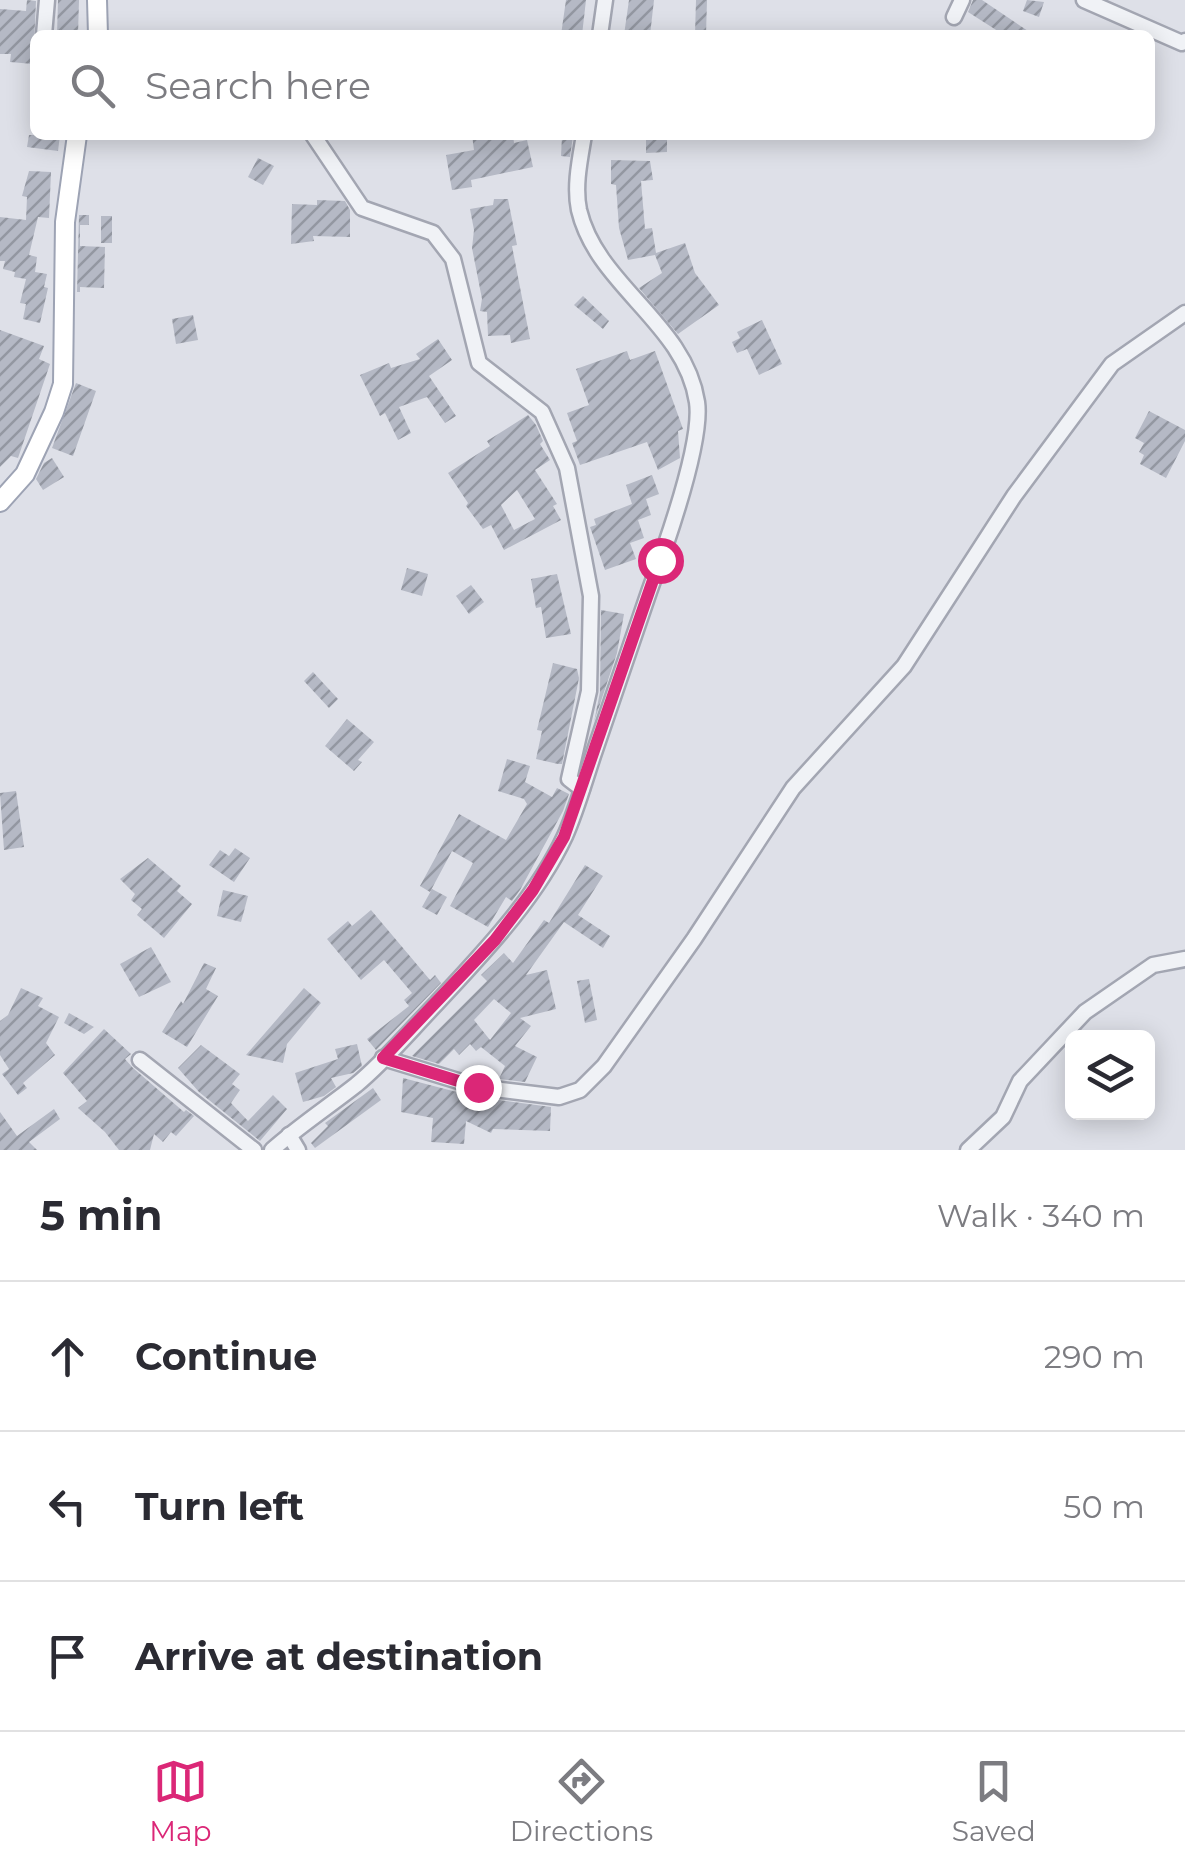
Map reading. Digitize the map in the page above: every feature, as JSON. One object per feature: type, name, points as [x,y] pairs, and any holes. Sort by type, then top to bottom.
[{"type":"main road","points":[[97,0],[98,30]]},
{"type":"main road","points":[[0,502],[25,474],[64,384],[65,222],[76,140]]},
{"type":"street","points":[[44,30],[47,0]]},
{"type":"street","points":[[601,30],[606,0]]},
{"type":"street","points":[[954,17],[962,0]]},
{"type":"street","points":[[1084,0],[1154,30]]},
{"type":"street","points":[[1155,31],[1184,43]]},
{"type":"street","points":[[316,140],[362,208],[434,232],[453,259],[479,362],[542,412],[568,468],[591,596],[589,690],[569,779],[582,789]]},
{"type":"street","points":[[272,1150],[357,1084],[495,940],[533,890],[564,837],[660,560],[694,442],[698,404],[678,354],[655,320],[607,267],[590,239],[579,208],[583,140]]},
{"type":"street","points":[[383,1058],[478,1087],[559,1097],[580,1090],[604,1066],[694,939],[793,788],[904,666],[1014,496],[1112,364],[1185,313]]},
{"type":"street","points":[[968,1150],[1003,1117],[1020,1081],[1086,1012],[1153,964],[1185,959]]},
{"type":"street","points":[[140,1060],[254,1150]]},
{"type":"street","points":[[289,1135],[298,1150]]},
{"type":"building","points":[[27,0],[36,1],[35,30],[30,30],[30,64],[10,62],[11,54],[0,54],[0,9],[26,11]]},
{"type":"building","points":[[58,0],[79,0],[78,30],[57,30]]},
{"type":"building","points":[[566,0],[586,0],[583,30],[562,30]]},
{"type":"building","points":[[629,0],[654,0],[651,30],[625,30]]},
{"type":"building","points":[[696,0],[707,0],[706,30],[695,30]]},
{"type":"building","points":[[973,0],[982,0],[1027,30],[996,30],[968,12]]},
{"type":"building","points":[[1027,0],[1044,2],[1039,17],[1023,11]]},
{"type":"building","points":[[29,135],[30,140],[59,140],[58,151],[27,147]]},
{"type":"building","points":[[473,140],[527,140],[533,167],[471,180],[472,187],[452,190],[446,155],[474,150]]},
{"type":"building","points":[[562,140],[572,140],[570,157],[561,156]]},
{"type":"building","points":[[646,140],[667,140],[667,152],[646,153]]},
{"type":"building","points":[[258,158],[274,166],[263,185],[248,177]]},
{"type":"building","points":[[611,160],[650,161],[653,180],[641,181],[645,229],[652,228],[656,253],[685,243],[695,273],[719,305],[678,334],[639,288],[662,273],[655,255],[628,260],[619,228],[616,185],[611,184]]},
{"type":"building","points":[[29,171],[51,172],[49,218],[38,217],[29,255],[37,257],[35,272],[47,274],[40,323],[23,319],[26,304],[20,303],[26,279],[14,277],[15,272],[3,269],[5,261],[0,261],[0,217],[26,220],[27,197],[22,196]]},
{"type":"building","points":[[494,199],[508,199],[517,245],[512,246],[530,339],[511,343],[510,335],[488,336],[487,312],[480,311],[482,299],[472,248],[470,209],[493,205]]},
{"type":"building","points":[[317,200],[345,201],[350,210],[350,237],[313,236],[314,241],[291,244],[292,204],[317,205]]},
{"type":"building","points":[[79,215],[89,215],[89,225],[80,225],[80,246],[105,247],[104,288],[80,287],[77,292]]},
{"type":"building","points":[[101,216],[112,216],[112,243],[101,243]]},
{"type":"building","points":[[583,296],[609,321],[603,329],[574,305]]},
{"type":"building","points":[[193,315],[198,340],[176,344],[172,319]]},
{"type":"building","points":[[762,320],[782,364],[759,375],[747,349],[737,353],[732,342],[740,338],[737,332]]},
{"type":"building","points":[[0,330],[44,346],[39,359],[50,364],[18,458],[11,456],[0,467]]},
{"type":"building","points":[[438,339],[452,360],[429,376],[456,416],[445,423],[427,397],[399,407],[411,433],[398,440],[385,413],[380,416],[360,375],[389,363],[391,368],[420,359],[416,354]]},
{"type":"building","points":[[627,351],[630,360],[655,351],[683,429],[678,431],[680,458],[658,470],[647,442],[580,465],[567,413],[589,405],[576,369]]},
{"type":"building","points":[[76,383],[96,391],[73,456],[52,448]]},
{"type":"building","points":[[1149,411],[1185,430],[1185,441],[1166,478],[1140,464],[1144,455],[1139,452],[1144,443],[1135,438]]},
{"type":"building","points":[[528,415],[550,460],[535,470],[557,504],[553,506],[561,520],[504,550],[491,525],[483,529],[466,506],[468,503],[448,473],[490,446],[487,441]],"holes":[[[517,490],[535,519],[514,530],[501,505]]]},
{"type":"building","points":[[52,458],[64,477],[43,490],[36,479],[44,463]]},
{"type":"building","points":[[652,475],[659,494],[646,499],[651,515],[638,520],[644,538],[630,543],[636,559],[605,570],[590,527],[596,525],[594,519],[632,504],[626,485]]},
{"type":"building","points":[[407,568],[428,574],[422,596],[401,590]]},
{"type":"building","points":[[557,574],[571,634],[546,638],[531,579]]},
{"type":"building","points":[[471,585],[484,602],[469,614],[456,596]]},
{"type":"building","points":[[601,610],[624,614],[617,653],[594,722],[600,692]]},
{"type":"building","points":[[553,663],[577,669],[579,678],[562,764],[536,759],[542,731],[537,730]]},
{"type":"building","points":[[313,672],[338,699],[329,708],[304,681]]},
{"type":"building","points":[[347,719],[374,742],[354,771],[325,746]]},
{"type":"building","points":[[507,759],[530,766],[525,782],[552,797],[557,788],[569,794],[520,890],[512,901],[506,897],[488,927],[450,906],[473,863],[452,851],[430,892],[420,886],[459,814],[506,840],[527,804],[524,799],[498,791]]},
{"type":"building","points":[[16,791],[24,847],[4,850],[0,793]]},
{"type":"building","points":[[235,848],[250,858],[234,882],[209,865],[220,850],[229,856]]},
{"type":"building","points":[[148,858],[181,886],[177,891],[192,904],[164,938],[137,915],[142,909],[131,900],[135,894],[120,879]]},
{"type":"building","points":[[585,865],[603,876],[578,915],[610,936],[603,948],[564,922],[526,975],[547,970],[556,1009],[520,1018],[531,1026],[515,1046],[537,1057],[525,1082],[499,1079],[505,1066],[481,1047],[476,1051],[470,1044],[459,1055],[454,1049],[439,1064],[412,1056],[487,981],[481,975],[504,953],[513,963],[544,920],[549,923]],"holes":[[[494,999],[511,1013],[490,1040],[474,1020]]]},
{"type":"building","points":[[432,889],[447,897],[437,915],[422,907]]},
{"type":"building","points":[[223,890],[248,896],[241,922],[217,916]]},
{"type":"building","points":[[371,910],[430,980],[435,975],[441,983],[376,1050],[367,1039],[409,1006],[404,1000],[412,993],[384,960],[361,980],[327,939],[348,921],[352,926]]},
{"type":"building","points":[[151,947],[171,982],[139,997],[120,964]]},
{"type":"building","points":[[204,963],[216,968],[206,989],[218,996],[187,1047],[162,1032],[181,1001],[183,1004]]},
{"type":"building","points":[[589,979],[597,1020],[585,1023],[577,981]]},
{"type":"building","points":[[21,988],[43,998],[38,1006],[59,1017],[46,1043],[55,1055],[23,1083],[27,1088],[18,1095],[2,1074],[9,1069],[0,1055],[0,1021],[8,1015]]},
{"type":"building","points":[[304,988],[321,1003],[287,1044],[283,1063],[246,1055]]},
{"type":"building","points":[[69,1013],[94,1027],[84,1034],[64,1023]]},
{"type":"building","points":[[104,1029],[131,1054],[125,1059],[133,1068],[184,1112],[194,1116],[176,1136],[171,1132],[163,1142],[154,1134],[150,1150],[119,1150],[78,1108],[87,1101],[63,1073]]},
{"type":"building","points":[[357,1044],[362,1066],[353,1073],[331,1078],[336,1087],[324,1096],[303,1102],[295,1073],[338,1059],[335,1049]]},
{"type":"building","points":[[201,1045],[240,1074],[232,1084],[240,1090],[231,1103],[248,1121],[273,1095],[287,1109],[260,1141],[199,1092],[178,1068]]},
{"type":"building","points":[[403,1078],[468,1095],[487,1107],[491,1099],[551,1107],[550,1131],[493,1129],[491,1133],[466,1121],[464,1144],[431,1142],[433,1118],[401,1112]]},
{"type":"building","points":[[373,1088],[381,1100],[315,1148],[311,1143],[328,1126],[325,1123]]},
{"type":"building","points":[[54,1109],[60,1119],[29,1142],[37,1150],[0,1150],[0,1112],[17,1136]]},
{"type":"route","points":[[478,1087],[383,1058],[495,940],[533,890],[564,837],[660,560]]}]
